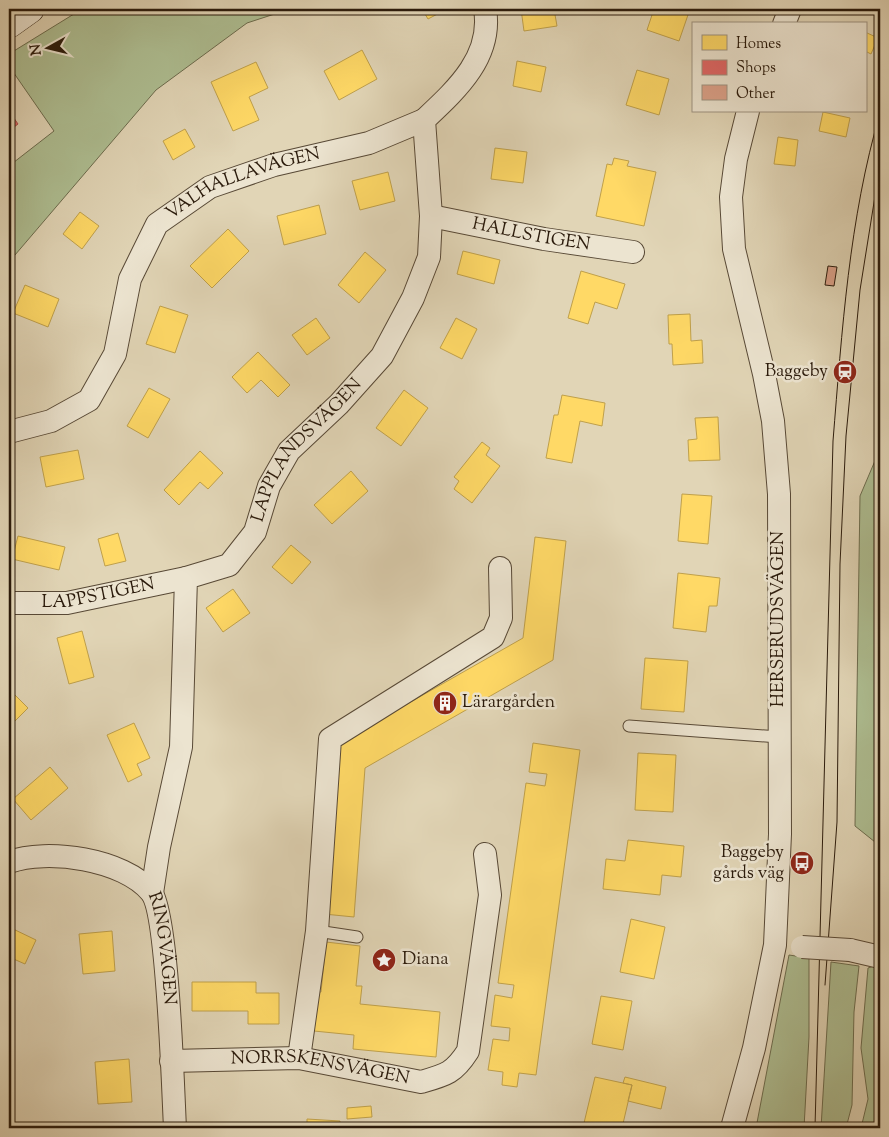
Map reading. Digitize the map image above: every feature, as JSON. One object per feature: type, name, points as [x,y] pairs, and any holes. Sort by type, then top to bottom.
[{"type":"main road","points":[[9,24],[30,9]]},
{"type":"street","points":[[424,120],[466,78],[480,55],[486,33],[485,9]]},
{"type":"street","points":[[785,22],[790,9]]},
{"type":"street","name":"HERSERUDSVÄGEN","points":[[732,1128],[754,1048],[775,945],[780,834],[779,494],[774,430],[764,374],[734,249],[731,197],[736,159],[748,112]]},
{"type":"street","name":"LAPPLANDSVÄGEN","points":[[186,578],[229,566],[255,532],[269,486],[289,451],[339,404],[382,356],[414,298],[429,257],[431,216],[424,120]]},
{"type":"street","name":"VALHALLAVÄGEN","points":[[9,432],[51,421],[89,400],[114,354],[130,279],[157,224],[210,186],[274,165],[369,143],[424,120]]},
{"type":"street","name":"HALLSTIGEN","points":[[431,216],[544,239],[633,252]]},
{"type":"street","points":[[299,1058],[317,931],[330,739],[493,637],[501,618],[500,568]]},
{"type":"street","points":[[152,892],[158,847],[181,747],[186,578]]},
{"type":"street","name":"LAPPSTIGEN","points":[[9,603],[67,603],[186,578]]},
{"type":"street","name":"NORRSKENSVÄGEN","points":[[172,1061],[299,1058],[421,1082],[441,1076],[457,1068],[468,1051],[490,895],[485,854]]},
{"type":"street","name":"RINGVÄGEN","points":[[9,862],[41,856],[93,861],[135,879],[152,892],[162,927],[175,1128]]},
{"type":"street","points":[[775,945],[850,950],[880,957]]},
{"type":"lane","points":[[629,726],[779,737]]},
{"type":"lane","points":[[317,931],[357,937]]},
{"type":"green space","points":[[82,9],[290,9],[247,23],[156,90],[9,262],[9,166],[54,131],[9,66],[9,54]]},
{"type":"green space","points":[[880,449],[880,846],[855,826],[860,496]]},
{"type":"green space","points":[[789,955],[809,958],[809,1037],[804,1128],[756,1128]]},
{"type":"green space","points":[[831,962],[859,966],[854,1012],[852,1105],[846,1128],[821,1128]]},
{"type":"green space","points":[[880,966],[880,1128],[861,1128],[868,1099],[861,1048],[868,968]]},
{"type":"building: Homes","points":[[422,9],[447,9],[428,19]]},
{"type":"building: Homes","points":[[521,9],[554,9],[557,26],[524,31]]},
{"type":"building: Homes","points":[[654,9],[690,9],[679,41],[647,30]]},
{"type":"building: Homes","points":[[866,32],[878,38],[871,54],[866,52]]},
{"type":"building: Homes","points":[[362,50],[377,79],[339,100],[324,71]]},
{"type":"building: Homes","points":[[517,61],[546,67],[541,92],[513,86]]},
{"type":"building: Homes","points":[[256,62],[268,88],[249,97],[259,120],[233,131],[211,82]]},
{"type":"building: Homes","points":[[637,70],[669,79],[659,115],[626,105]]},
{"type":"building: Homes","points":[[823,112],[850,118],[846,137],[819,131]]},
{"type":"building: Homes","points":[[185,129],[195,147],[173,160],[163,141]]},
{"type":"building: Homes","points":[[778,137],[798,140],[795,166],[774,164]]},
{"type":"building: Homes","points":[[495,148],[527,152],[523,183],[491,179]]},
{"type":"building: Homes","points":[[614,158],[629,161],[627,166],[656,172],[644,226],[596,216],[607,164],[612,165]]},
{"type":"building: Homes","points":[[388,172],[395,201],[360,210],[352,181]]},
{"type":"building: Homes","points":[[319,205],[326,234],[284,245],[277,216]]},
{"type":"building: Homes","points":[[80,212],[99,226],[82,249],[63,234]]},
{"type":"building: Homes","points":[[228,229],[249,251],[212,288],[190,266]]},
{"type":"building: Homes","points":[[463,251],[500,260],[494,284],[457,274]]},
{"type":"building: Homes","points":[[365,252],[386,270],[359,303],[338,285]]},
{"type":"building: Homes","points":[[581,271],[625,284],[617,309],[595,302],[588,324],[568,318]]},
{"type":"building: Homes","points":[[25,285],[59,299],[48,327],[13,313]]},
{"type":"building: Homes","points":[[160,306],[188,315],[175,353],[146,344]]},
{"type":"building: Homes","points":[[690,314],[691,341],[702,340],[703,363],[673,365],[672,344],[669,344],[668,315]]},
{"type":"building: Homes","points":[[316,318],[330,338],[307,355],[292,335]]},
{"type":"building: Homes","points":[[456,318],[477,329],[462,359],[440,348]]},
{"type":"building: Homes","points":[[258,352],[290,385],[278,397],[261,380],[247,393],[232,377]]},
{"type":"building: Homes","points":[[149,388],[170,399],[148,438],[127,426]]},
{"type":"building: Homes","points":[[404,390],[428,408],[401,446],[376,428]]},
{"type":"building: Homes","points":[[562,395],[605,403],[602,426],[580,421],[572,463],[546,458],[554,415],[558,415]]},
{"type":"building: Homes","points":[[718,417],[720,460],[689,461],[688,440],[697,439],[695,418]]},
{"type":"building: Homes","points":[[482,442],[490,448],[486,455],[500,466],[472,503],[454,489],[459,481],[454,477]]},
{"type":"building: Homes","points":[[78,450],[84,479],[46,487],[40,457]]},
{"type":"building: Homes","points":[[200,451],[223,473],[208,489],[200,482],[179,505],[164,490]]},
{"type":"building: Homes","points":[[351,471],[368,491],[332,524],[314,505]]},
{"type":"building: Homes","points":[[682,494],[712,496],[708,544],[678,541]]},
{"type":"building: Homes","points":[[118,533],[126,561],[105,566],[98,539]]},
{"type":"building: Homes","points":[[18,536],[65,547],[59,570],[12,559]]},
{"type":"building: Homes","name":"Lärargården","points":[[535,537],[566,541],[553,660],[365,768],[354,917],[324,914],[335,745],[523,638]]},
{"type":"building: Homes","points":[[291,545],[311,562],[292,584],[272,567]]},
{"type":"building: Homes","points":[[678,573],[720,578],[717,606],[709,606],[706,632],[673,628]]},
{"type":"building: Homes","points":[[233,589],[250,613],[223,632],[206,608]]},
{"type":"building: Homes","points":[[82,631],[94,677],[69,684],[57,638]]},
{"type":"building: Homes","points":[[645,658],[688,661],[684,712],[641,709]]},
{"type":"building: Homes","points":[[9,689],[28,708],[9,727]]},
{"type":"building: Homes","points":[[134,723],[150,758],[137,764],[142,775],[128,782],[107,735]]},
{"type":"building: Homes","points":[[533,743],[580,750],[536,1075],[519,1073],[517,1087],[502,1085],[503,1072],[488,1070],[493,1039],[509,1041],[510,1028],[491,1026],[495,995],[512,998],[514,985],[498,983],[526,783],[545,786],[547,774],[529,772]]},
{"type":"building: Homes","points":[[638,753],[676,755],[673,812],[635,810]]},
{"type":"building: Homes","points":[[50,767],[68,788],[31,820],[13,799]]},
{"type":"building: Homes","points":[[628,840],[684,846],[681,877],[662,875],[660,895],[603,889],[606,859],[625,861]]},
{"type":"building: Homes","points":[[631,919],[665,927],[654,979],[620,972]]},
{"type":"building: Homes","points":[[9,927],[36,940],[25,964],[9,957]]},
{"type":"building: Homes","points":[[112,931],[115,971],[83,974],[79,934]]},
{"type":"building: Homes","points":[[326,942],[360,946],[356,986],[362,986],[360,1004],[440,1012],[436,1057],[353,1049],[354,1035],[314,1031],[318,992],[321,992]]},
{"type":"building: Homes","points":[[192,982],[256,982],[256,993],[279,993],[279,1024],[248,1024],[248,1011],[192,1011]]},
{"type":"building: Homes","points":[[601,996],[632,1001],[623,1050],[592,1044]]},
{"type":"building: Homes","points":[[129,1059],[132,1102],[98,1104],[95,1062]]},
{"type":"building: Homes","points":[[595,1077],[632,1085],[622,1128],[608,1128],[584,1123]]},
{"type":"building: Homes","points":[[625,1077],[666,1087],[661,1109],[628,1101],[632,1085],[623,1083]]},
{"type":"building: Homes","points":[[371,1106],[372,1117],[347,1119],[347,1108]]},
{"type":"building: Homes","points":[[307,1119],[340,1121],[339,1128],[307,1128]]},
{"type":"building: Shops","points":[[9,111],[18,124],[9,131]]},
{"type":"building: Other","points":[[828,266],[837,267],[834,286],[825,285]]},
{"type":"tram line","points":[[815,1128],[833,441],[848,276],[854,234],[869,153],[880,113]]},
{"type":"tram line","points":[[825,985],[837,822],[840,564],[846,436],[860,290],[880,165]]},
{"type":"place","name":"Baggeby","points":[[845,372]]},
{"type":"place","name":"Lärargården","points":[[445,703]]},
{"type":"place","name":"Baggeby gårds väg","points":[[802,863]]},
{"type":"place","name":"Diana","points":[[384,960]]}]
